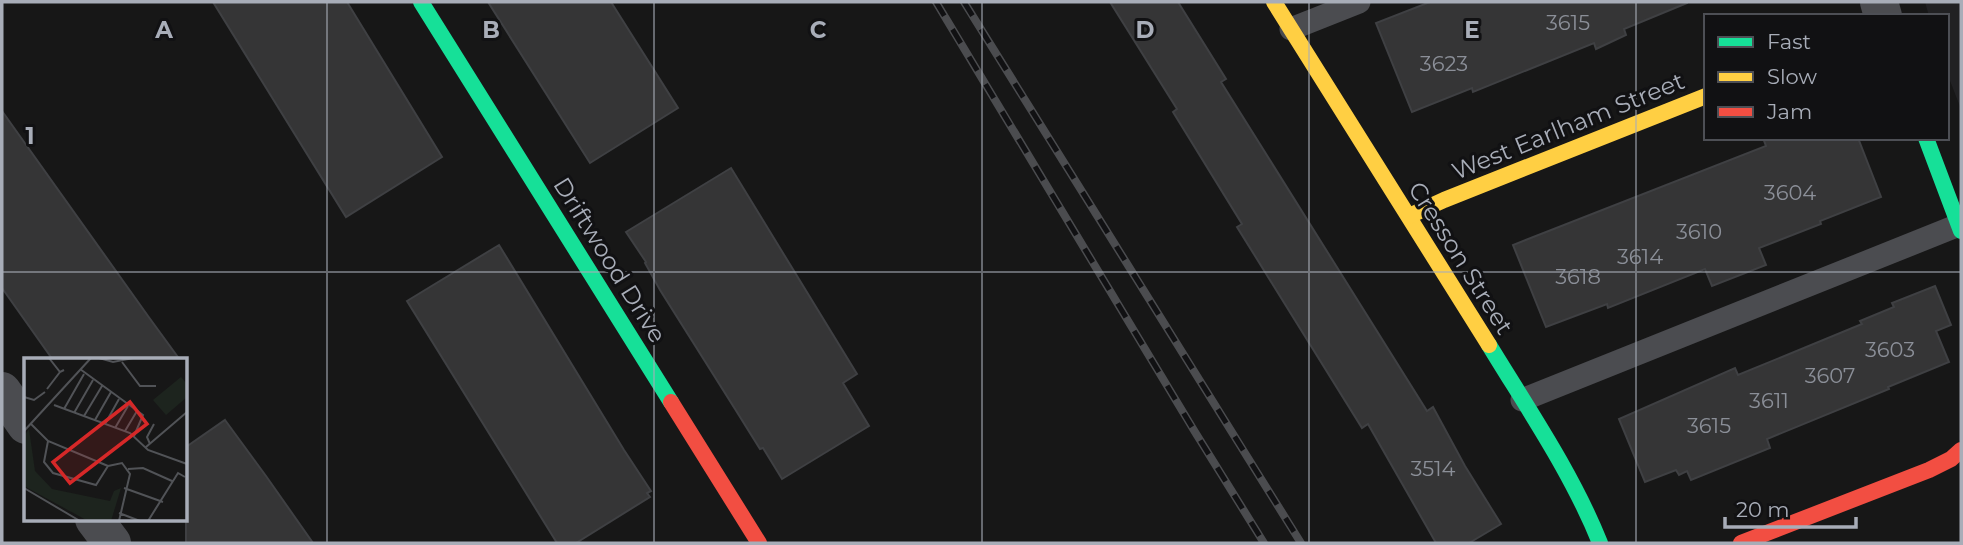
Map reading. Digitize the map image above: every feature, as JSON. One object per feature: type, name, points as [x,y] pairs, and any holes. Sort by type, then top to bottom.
[{"type":"street","name":"Driftwood Drive","points":[[421,2],[759,543]]},
{"type":"street","name":"Cresson Street","points":[[1275,2],[1574,486],[1600,543]]},
{"type":"street","name":"West Earlham Street","points":[[1409,216],[1704,97]]},
{"type":"street","points":[[1927,140],[1960,228]]},
{"type":"street","points":[[2,391],[24,422]]},
{"type":"street","points":[[1741,543],[1929,470],[1951,459],[1961,450]]},
{"type":"street","points":[[95,520],[112,543]]},
{"type":"lane","points":[[1291,29],[1359,2]]},
{"type":"lane","points":[[1522,400],[1960,228]]},
{"type":"shaded area","points":[[1925,2],[1961,2],[1961,109],[1949,78],[1949,14],[1928,14]]},
{"type":"building","points":[[213,2],[347,2],[442,157],[346,217]]},
{"type":"building","points":[[488,2],[611,2],[678,108],[590,163]]},
{"type":"building","points":[[1110,2],[1178,2],[1226,79],[1221,82],[1427,411],[1433,407],[1501,524],[1469,543],[1436,543],[1368,424],[1362,428],[1237,227],[1242,224],[1173,112],[1177,109]]},
{"type":"building","points":[[1430,2],[1687,3],[1624,29],[1626,35],[1596,49],[1594,43],[1473,92],[1472,88],[1412,112],[1376,23]]},
{"type":"building","points":[[2,111],[179,358],[52,358],[2,288]]},
{"type":"building","points":[[1764,140],[1859,140],[1881,197],[1759,248],[1766,265],[1712,286],[1705,269],[1608,308],[1607,304],[1546,327],[1513,245],[1766,146]]},
{"type":"building","points":[[731,168],[857,374],[843,383],[869,426],[782,479],[763,448],[760,449],[626,232]]},
{"type":"building","points":[[499,245],[651,491],[647,493],[650,497],[576,543],[557,543],[407,301]]},
{"type":"building","points":[[1935,286],[1951,325],[1936,331],[1949,362],[1767,439],[1770,448],[1691,480],[1687,471],[1679,475],[1676,470],[1645,482],[1619,419],[1735,368],[1738,375],[1862,324],[1860,321],[1894,307],[1892,303]]},
{"type":"building","points":[[225,420],[313,543],[186,543],[187,446]]},
{"type":"railway","points":[[936,2],[1264,543]]},
{"type":"railway","points":[[964,2],[1301,543]]},
{"type":"traffic: fast","points":[[421,2],[671,402]]},
{"type":"traffic: fast","points":[[1927,140],[1961,231]]},
{"type":"traffic: fast","points":[[1489,345],[1563,466],[1600,543]]},
{"type":"traffic: slow","points":[[1274,2],[1489,345]]},
{"type":"traffic: slow","points":[[1409,216],[1704,97]]},
{"type":"traffic: jam","points":[[671,402],[759,543]]},
{"type":"traffic: jam","points":[[1741,543],[1929,470],[1951,459],[1961,450]]}]
